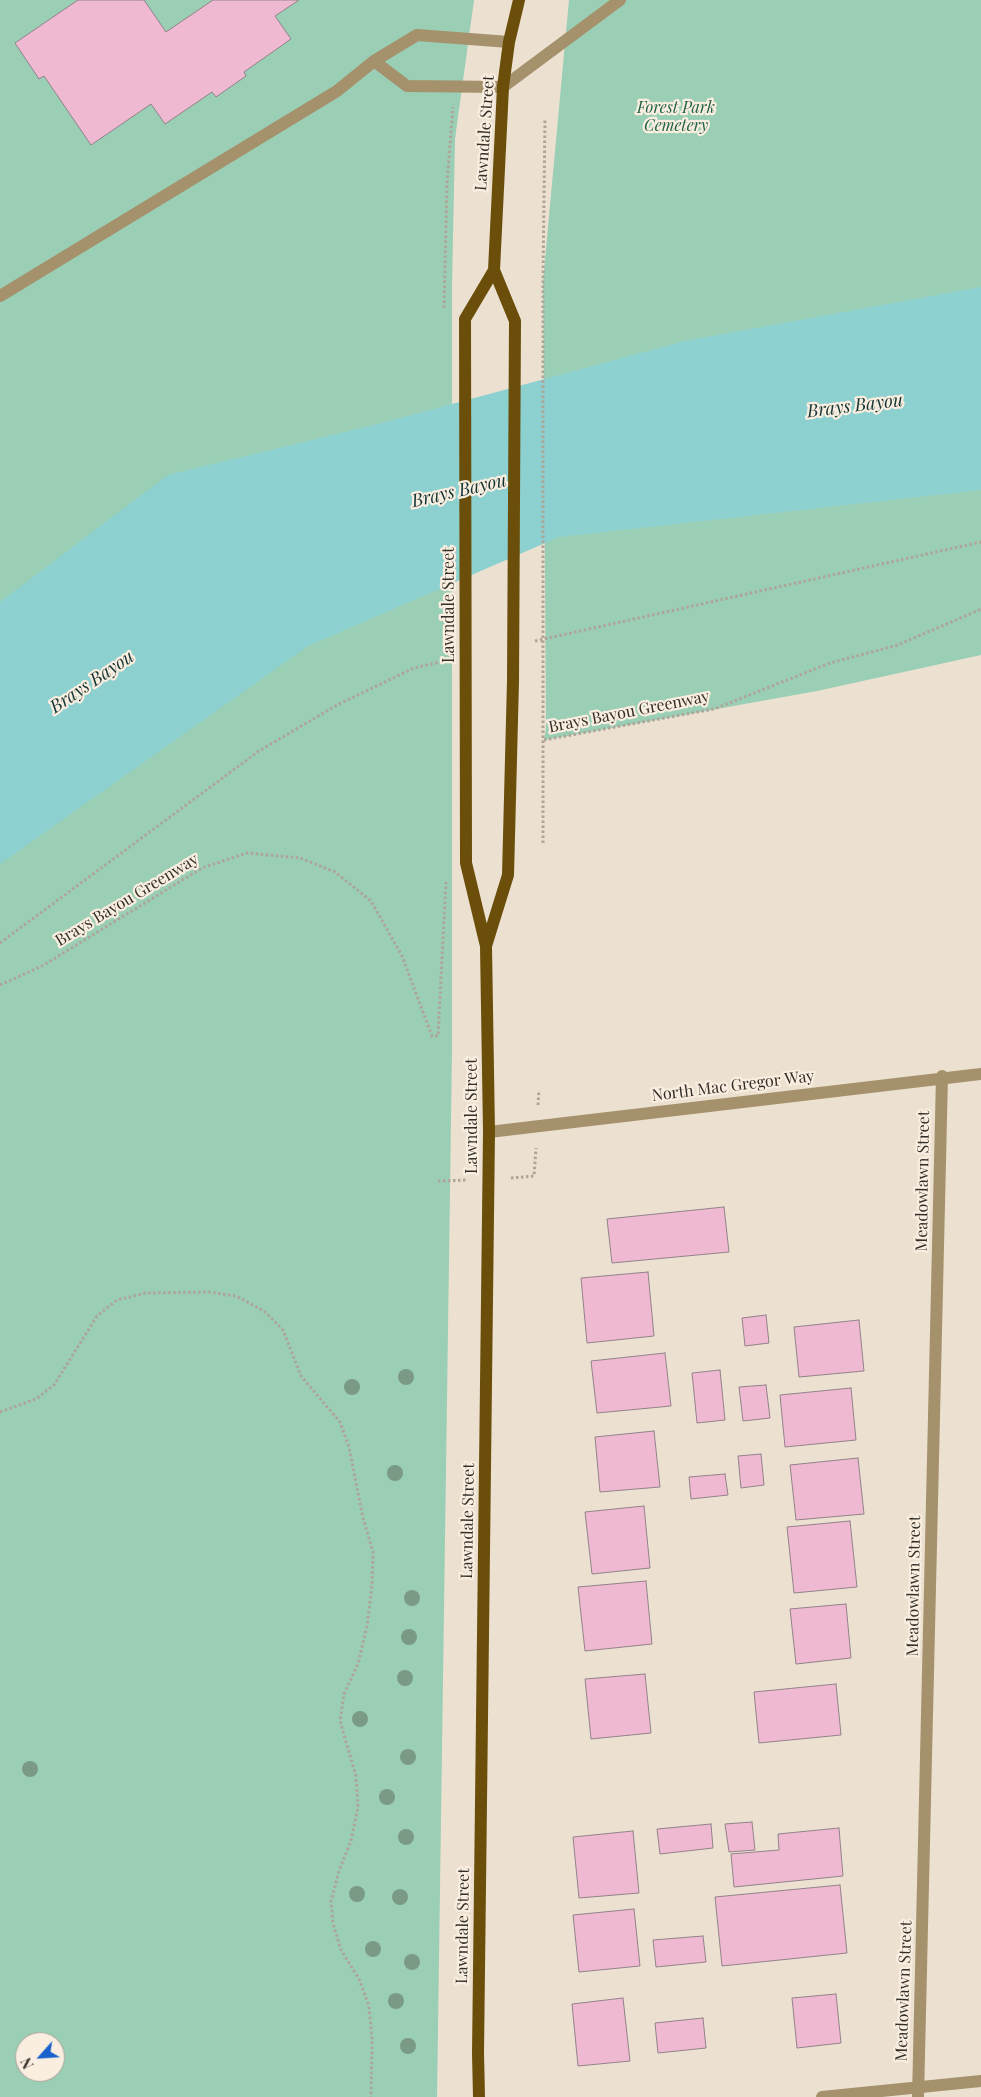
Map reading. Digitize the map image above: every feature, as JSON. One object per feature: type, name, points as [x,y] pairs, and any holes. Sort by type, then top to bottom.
[{"type":"main road","name":"Lawndale Street","points":[[486,946],[508,875],[513,681],[515,321],[494,270],[503,87],[509,42],[519,0]]},
{"type":"main road","name":"Lawndale Street","points":[[479,2097],[478,2004],[489,1132],[486,946],[466,863],[465,319],[494,270]]},
{"type":"street","points":[[374,61],[407,86],[503,87],[620,0]]},
{"type":"street","points":[[0,296],[338,91],[374,61],[417,35],[509,42]]},
{"type":"street","name":"North Mac Gregor Way","points":[[489,1132],[942,1076],[981,1074]]},
{"type":"street","name":"Meadowlawn Street","points":[[918,2092],[942,1076]]},
{"type":"street","points":[[822,2097],[918,2092],[981,2081]]},
{"type":"path","points":[[444,310],[447,183],[455,87]]},
{"type":"path","points":[[544,740],[542,319],[545,118]]},
{"type":"path","name":"Brays Bayou Greenway","points":[[543,843],[544,740],[714,709],[830,662],[898,645],[981,609]]},
{"type":"path","name":"Brays Bayou Greenway","points":[[0,985],[42,966],[202,868],[247,853],[300,858],[335,872],[372,901],[402,956],[432,1036],[438,1036],[440,1003]]},
{"type":"path","points":[[0,1412],[36,1398],[54,1385],[66,1369],[97,1316],[118,1300],[146,1293],[209,1292],[236,1296],[264,1311],[283,1330],[301,1376],[340,1422],[349,1447],[363,1518],[373,1552],[372,1585],[367,1626],[358,1664],[344,1694],[340,1721],[356,1776],[358,1807],[351,1841],[339,1871],[331,1901],[333,1924],[341,1950],[359,1979],[369,2006],[372,2039],[370,2097]]},
{"type":"green space","points":[[0,0],[474,0],[455,139],[452,286],[452,1050],[437,2097],[0,2097]]},
{"type":"green space","name":"Forest Park Cemetery","points":[[569,0],[981,0],[981,655],[817,691],[544,740],[546,728],[543,281]]},
{"type":"water","name":"Brays Bayou","points":[[981,287],[981,490],[559,537],[308,646],[0,864],[0,602],[168,475],[382,423],[685,341]]},
{"type":"building","points":[[78,0],[144,0],[166,32],[213,0],[299,0],[275,16],[291,39],[244,72],[246,76],[216,97],[212,92],[165,124],[151,104],[91,145],[44,76],[39,79],[15,43]]},
{"type":"building","points":[[724,1207],[729,1252],[612,1263],[607,1219]]},
{"type":"building","points":[[648,1272],[654,1336],[587,1343],[581,1278]]},
{"type":"building","points":[[766,1315],[769,1343],[745,1346],[742,1318]]},
{"type":"building","points":[[859,1320],[864,1371],[799,1377],[794,1327]]},
{"type":"building","points":[[665,1353],[671,1406],[597,1413],[591,1361]]},
{"type":"building","points":[[720,1370],[725,1420],[697,1423],[692,1373]]},
{"type":"building","points":[[766,1385],[770,1418],[743,1421],[739,1387]]},
{"type":"building","points":[[851,1388],[856,1440],[785,1447],[780,1395]]},
{"type":"building","points":[[654,1431],[660,1487],[600,1492],[595,1437]]},
{"type":"building","points":[[761,1454],[764,1485],[741,1488],[738,1456]]},
{"type":"building","points":[[858,1458],[864,1514],[796,1520],[790,1465]]},
{"type":"building","points":[[725,1474],[728,1495],[691,1499],[689,1477]]},
{"type":"building","points":[[644,1506],[650,1568],[592,1574],[585,1512]]},
{"type":"building","points":[[850,1521],[857,1587],[794,1593],[787,1527]]},
{"type":"building","points":[[646,1581],[652,1644],[585,1651],[578,1587]]},
{"type":"building","points":[[846,1604],[851,1658],[796,1664],[790,1609]]},
{"type":"building","points":[[645,1674],[651,1733],[591,1739],[585,1679]]},
{"type":"building","points":[[836,1684],[841,1735],[759,1743],[754,1692]]},
{"type":"building","points":[[752,1822],[755,1850],[729,1852],[725,1824]]},
{"type":"building","points":[[711,1824],[713,1848],[660,1854],[657,1829]]},
{"type":"building","points":[[839,1828],[843,1876],[734,1887],[731,1854],[779,1850],[778,1834]]},
{"type":"building","points":[[633,1831],[639,1893],[579,1898],[573,1837]]},
{"type":"building","points":[[840,1885],[847,1953],[722,1966],[715,1897]]},
{"type":"building","points":[[634,1909],[640,1966],[579,1972],[573,1915]]},
{"type":"building","points":[[703,1936],[706,1962],[656,1967],[653,1940]]},
{"type":"building","points":[[836,1994],[841,2043],[797,2048],[792,1998]]},
{"type":"building","points":[[623,1998],[630,2061],[578,2066],[572,2004]]},
{"type":"building","points":[[703,2018],[706,2048],[658,2053],[655,2023]]}]
